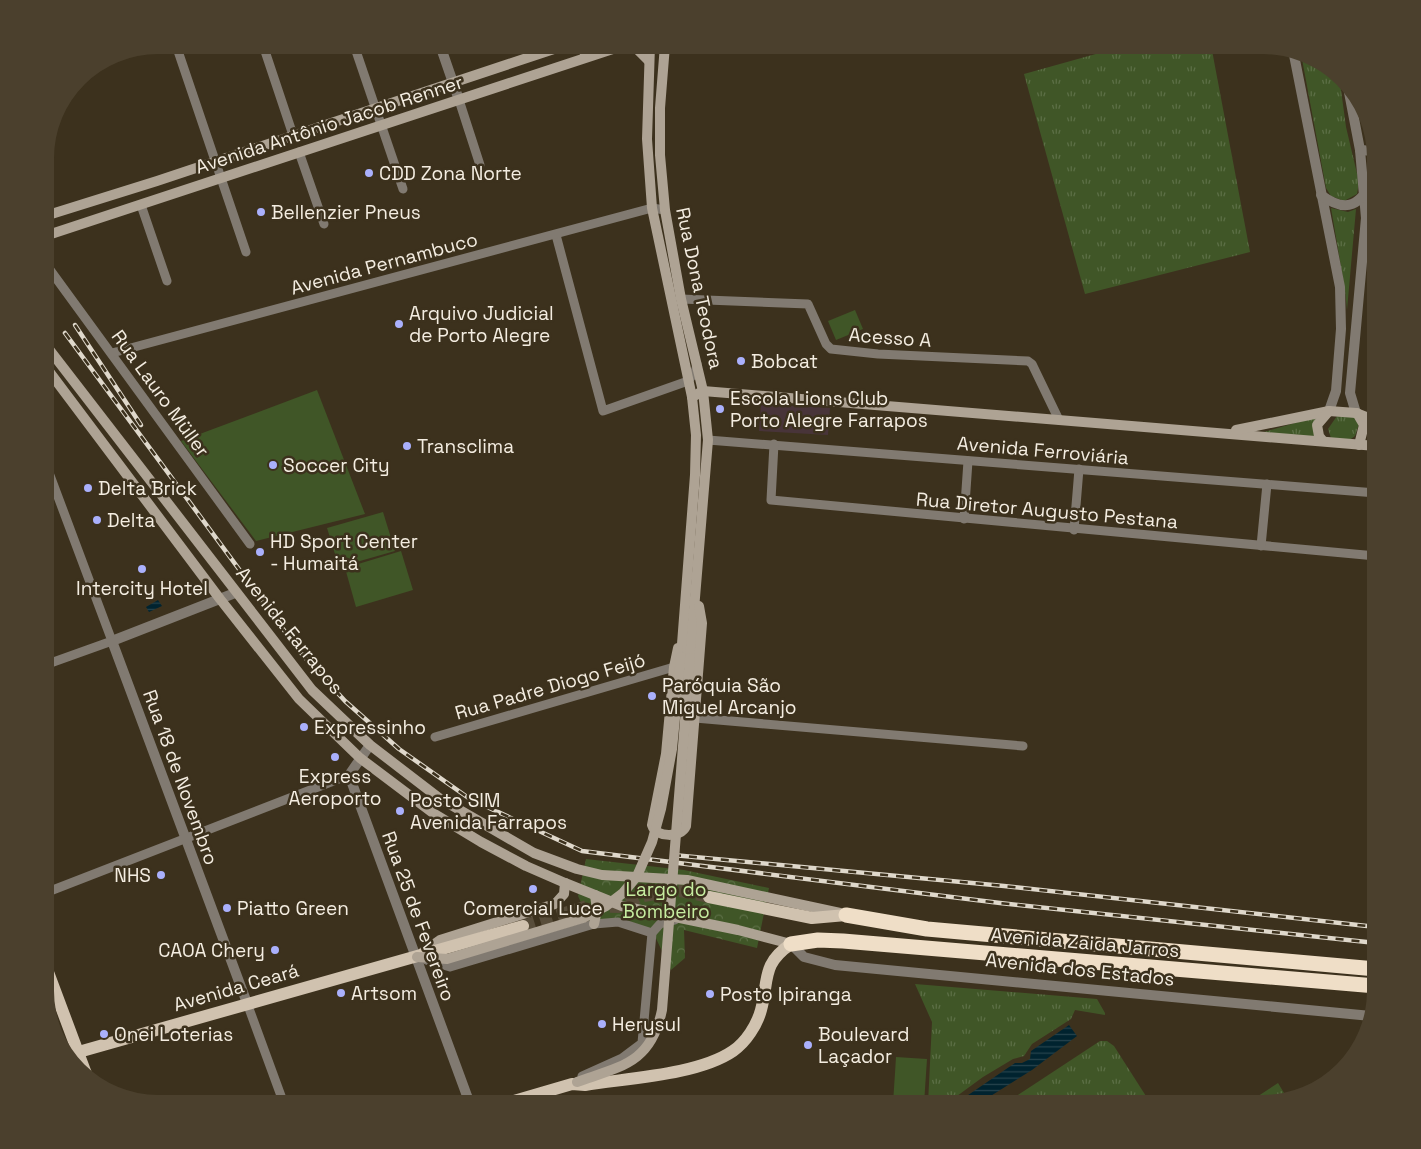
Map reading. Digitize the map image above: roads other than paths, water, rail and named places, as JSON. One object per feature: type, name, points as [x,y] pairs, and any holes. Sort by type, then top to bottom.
[{"type":"highway","name":"Avenida Zaida Jarros","points":[[846,915],[926,928],[1367,968]]},
{"type":"highway","name":"Avenida Zaida Jarros","points":[[791,944],[818,940],[843,941],[1367,985]]},
{"type":"main road","name":"Avenida Antônio Jacob Renner","points":[[54,213],[538,54]]},
{"type":"main road","name":"Avenida Antônio Jacob Renner","points":[[54,233],[596,54]]},
{"type":"main road","points":[[642,54],[649,61]]},
{"type":"main road","name":"Rua Dona Teodora","points":[[649,54],[647,139],[652,208],[692,397],[696,435],[695,475],[683,622],[685,658]]},
{"type":"main road","name":"Rua Dona Teodora","points":[[664,54],[660,108],[660,155],[665,210],[681,299],[703,390],[708,440],[696,593],[685,658]]},
{"type":"main road","points":[[532,56],[539,73]]},
{"type":"main road","points":[[648,107],[660,108]]},
{"type":"main road","points":[[340,120],[346,136]]},
{"type":"main road","points":[[188,170],[186,180],[193,187]]},
{"type":"main road","points":[[157,181],[164,188],[161,198]]},
{"type":"main road","points":[[62,211],[67,229]]},
{"type":"main road","name":"Avenida Farrapos","points":[[54,356],[235,593],[312,690],[370,745],[439,798],[534,853],[577,869],[607,876],[687,880],[846,915]]},
{"type":"main road","name":"Avenida Farrapos","points":[[54,381],[220,599],[299,699],[360,758],[433,813],[457,828],[526,866],[565,883],[622,906],[683,918],[791,944]]},
{"type":"main road","points":[[692,397],[703,390],[1225,432],[1367,445]]},
{"type":"main road","points":[[1323,441],[1319,436],[1317,426],[1329,411]]},
{"type":"main road","points":[[1225,432],[1329,411],[1356,412],[1367,416]]},
{"type":"main road","points":[[1356,412],[1364,425],[1360,445]]},
{"type":"main road","points":[[683,622],[674,666],[666,754],[652,825],[653,829],[660,833],[678,834],[686,826],[702,623],[696,593]]},
{"type":"main road","points":[[416,957],[447,959],[583,918],[606,906],[623,894],[637,876],[652,842],[661,809],[685,658]]},
{"type":"main road","points":[[534,1095],[625,1065],[638,1057],[650,1044],[658,1029],[662,1010],[685,658]]},
{"type":"main road","name":"Avenida Ceará","points":[[416,957],[440,940],[555,904],[564,894],[565,883]]},
{"type":"main road","points":[[594,924],[598,910],[595,895]]},
{"type":"main road","points":[[708,897],[812,918],[846,915]]},
{"type":"main road","name":"Avenida Ceará","points":[[74,1054],[523,926]]},
{"type":"main road","points":[[574,1083],[585,1085],[692,1067],[713,1062],[733,1051],[741,1044],[756,1021],[769,966],[782,950],[791,944]]},
{"type":"main road","points":[[54,993],[71,1049]]},
{"type":"street","points":[[179,54],[246,252]]},
{"type":"street","points":[[266,54],[293,135]]},
{"type":"street","points":[[357,54],[403,190]]},
{"type":"street","points":[[443,54],[480,165]]},
{"type":"street","points":[[1295,58],[1340,287],[1341,321],[1336,391],[1329,411]]},
{"type":"street","points":[[1355,111],[1366,218],[1350,393],[1356,412]]},
{"type":"street","points":[[1360,150],[1366,150]]},
{"type":"street","points":[[299,152],[324,224]]},
{"type":"street","points":[[1321,195],[1336,206],[1349,205],[1367,191]]},
{"type":"street","points":[[141,205],[167,281]]},
{"type":"street","name":"Avenida Pernambuco","points":[[112,353],[652,208],[665,210]]},
{"type":"street","points":[[556,235],[603,411],[688,381],[695,372],[697,364]]},
{"type":"street","name":"Rua Lauro Müller","points":[[54,275],[250,544]]},
{"type":"street","name":"Acesso A","points":[[681,299],[808,304],[826,344],[831,349],[878,354],[1028,361],[1032,364],[1059,420]]},
{"type":"street","name":"Avenida Ferroviária","points":[[708,440],[1367,492]]},
{"type":"street","name":"Rua Diretor Augusto Pestana","points":[[774,444],[771,500],[1074,530],[1367,555]]},
{"type":"street","points":[[964,519],[968,461]]},
{"type":"street","points":[[1074,530],[1079,469]]},
{"type":"street","points":[[1262,546],[1267,484]]},
{"type":"street","name":"Rua 18 de Novembro","points":[[54,486],[281,1095]]},
{"type":"street","points":[[54,662],[235,593]]},
{"type":"street","name":"Rua Padre Diogo Feijó","points":[[434,737],[674,666]]},
{"type":"street","points":[[695,718],[1023,746]]},
{"type":"street","points":[[54,890],[349,775],[370,745]]},
{"type":"street","name":"Rua 25 de Fevereiro","points":[[349,775],[467,1095]]},
{"type":"street","points":[[574,1083],[582,1076],[622,1058],[642,1043],[652,933],[660,924],[683,918]]},
{"type":"street","points":[[416,957],[450,967],[594,924],[618,922],[652,933]]},
{"type":"street","name":"Avenida dos Estados","points":[[791,944],[804,957],[835,964],[1364,1015]]},
{"type":"water","points":[[158,600],[162,606],[149,612],[146,607]]},
{"type":"water","points":[[1069,1025],[1077,1036],[1032,1070],[992,1095],[968,1095],[1015,1063],[1022,1063],[1030,1059],[1031,1051]]},
{"type":"tunnel","points":[[523,926],[587,906],[619,907],[639,897],[661,893],[680,891],[709,897]]},
{"type":"railway","points":[[75,325],[141,425]]},
{"type":"railway","points":[[65,333],[300,652],[345,701],[399,749],[470,799],[582,851],[1000,903],[1367,942]]},
{"type":"railway","points":[[673,855],[1004,886],[1367,926]]},
{"type":"place","name":"CDD Zona Norte","points":[[369,173]]},
{"type":"place","name":"Bellenzier Pneus","points":[[261,212]]},
{"type":"place","name":"Arquivo Judicial de Porto Alegre","points":[[399,324]]},
{"type":"place","name":"Bobcat","points":[[741,361]]},
{"type":"place","name":"Escola Lions Club Porto Alegre Farrapos","points":[[720,409]]},
{"type":"place","name":"Transclima","points":[[407,446]]},
{"type":"place","name":"Soccer City","points":[[273,465]]},
{"type":"place","name":"Delta Brick","points":[[88,488]]},
{"type":"place","name":"Delta","points":[[97,520]]},
{"type":"place","name":"HD Sport Center - Humaitá","points":[[260,552]]},
{"type":"place","name":"Intercity Hotel","points":[[142,569]]},
{"type":"place","name":"Paróquia São Miguel Arcanjo","points":[[652,696]]},
{"type":"place","name":"Expressinho","points":[[304,727]]},
{"type":"place","name":"Express Aeroporto","points":[[335,757]]},
{"type":"place","name":"Posto SIM Avenida Farrapos","points":[[400,811]]},
{"type":"place","name":"NHS","points":[[161,875]]},
{"type":"place","name":"Comercial Luce","points":[[533,889]]},
{"type":"place","name":"Piatto Green","points":[[227,908]]},
{"type":"place","name":"CAOA Chery","points":[[275,950]]},
{"type":"place","name":"Artsom","points":[[341,993]]},
{"type":"place","name":"Posto Ipiranga","points":[[710,994]]},
{"type":"place","name":"Herysul","points":[[602,1024]]},
{"type":"place","name":"Onei Loterias","points":[[104,1034]]},
{"type":"place","name":"Boulevard Laçador","points":[[808,1045]]},
{"type":"park label","name":"Largo do Bombeiro","points":[[666,900]]}]
